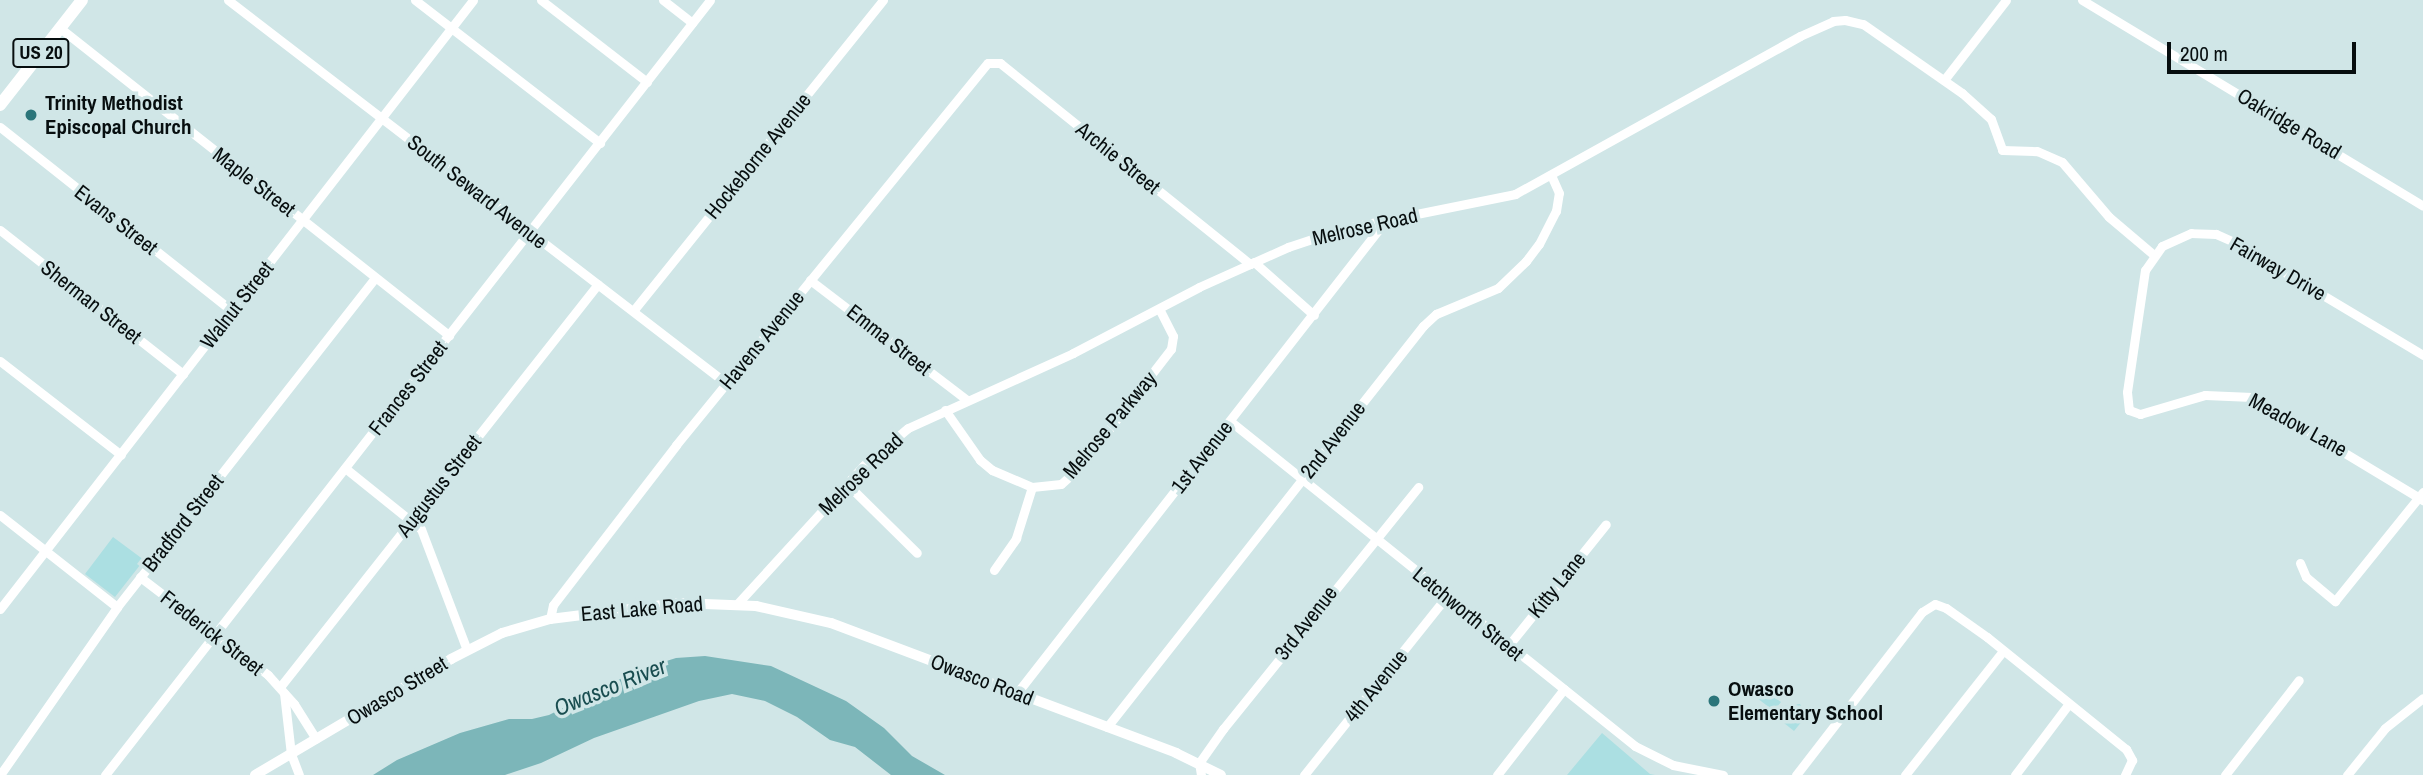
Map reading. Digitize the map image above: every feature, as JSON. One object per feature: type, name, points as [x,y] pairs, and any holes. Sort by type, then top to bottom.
[{"type":"highway","name":"US 20","points":[[3,96],[82,0]]},
{"type":"main road","name":"East Lake Road","points":[[548,620],[651,605],[738,603]]},
{"type":"main road","name":"Owasco Road","points":[[738,603],[821,620],[1107,727],[1200,769],[1221,775]]},
{"type":"main road","name":"Owasco Street","points":[[255,775],[467,650],[502,633],[548,620]]},
{"type":"street","name":"South Seward Avenue","points":[[228,0],[726,383]]},
{"type":"street","points":[[415,0],[600,143]]},
{"type":"street","name":"Walnut Street","points":[[1,605],[121,455],[473,0]]},
{"type":"street","points":[[541,0],[647,82]]},
{"type":"street","points":[[663,0],[692,23]]},
{"type":"street","name":"Frances Street","points":[[105,775],[710,0]]},
{"type":"street","name":"Hockeborne Avenue","points":[[632,311],[883,0]]},
{"type":"street","points":[[1944,80],[2006,0]]},
{"type":"street","name":"Oakridge Road","points":[[2082,0],[2423,206]]},
{"type":"street","name":"Melrose Road","points":[[738,603],[846,484],[899,434],[945,410],[1083,348],[1252,263],[1322,234],[1494,200],[1551,175],[1800,36],[1833,21],[1845,20],[1863,24],[1944,80],[1991,119],[2002,150],[2037,152],[2062,162],[2109,217],[2154,255]]},
{"type":"street","name":"Maple Street","points":[[60,28],[449,335]]},
{"type":"street","name":"Archie Street","points":[[984,65],[992,61],[1000,63],[1314,314]]},
{"type":"street","name":"Havens Avenue","points":[[548,620],[551,608],[560,595],[726,383],[984,65]]},
{"type":"street","name":"Evans Street","points":[[0,127],[232,311]]},
{"type":"street","name":"2nd Avenue","points":[[1107,727],[1427,321],[1449,308],[1486,295],[1519,271],[1539,244],[1556,211],[1559,193],[1551,175]]},
{"type":"street","name":"1st Avenue","points":[[1017,693],[1386,220]]},
{"type":"street","name":"Sherman Street","points":[[0,230],[183,374]]},
{"type":"street","name":"Fairway Drive","points":[[2154,255],[2162,246],[2182,235],[2202,232],[2216,234],[2423,355]]},
{"type":"street","name":"Meadow Lane","points":[[2154,255],[2141,281],[2130,362],[2127,405],[2135,414],[2150,413],[2205,395],[2252,397],[2422,496]]},
{"type":"street","name":"Bradford Street","points":[[0,775],[117,607],[375,278]]},
{"type":"street","name":"Emma Street","points":[[810,280],[967,400]]},
{"type":"street","name":"Augustus Street","points":[[282,689],[598,285]]},
{"type":"street","name":"Melrose Parkway","points":[[1032,487],[1056,486],[1072,475],[1167,355],[1173,336],[1159,309]]},
{"type":"street","points":[[0,361],[121,455]]},
{"type":"street","points":[[945,410],[985,465],[1032,487],[1016,538],[994,570]]},
{"type":"street","name":"Letchworth Street","points":[[1230,421],[1508,646],[1648,754],[1673,765],[1723,775]]},
{"type":"street","points":[[345,468],[422,529],[467,650]]},
{"type":"street","points":[[846,484],[917,553]]},
{"type":"street","name":"3rd Avenue","points":[[1200,769],[1223,729],[1374,537],[1418,486]]},
{"type":"street","points":[[2300,563],[2306,577],[2335,601],[2422,496]]},
{"type":"street","points":[[0,515],[117,607]]},
{"type":"street","name":"Kitty Lane","points":[[1508,646],[1606,524]]},
{"type":"street","name":"Frederick Street","points":[[140,577],[282,689],[316,739]]},
{"type":"street","name":"4th Avenue","points":[[1304,775],[1447,596]]},
{"type":"street","points":[[1796,775],[1929,607],[1935,604],[1946,607],[2129,752],[2132,765],[2125,775]]},
{"type":"street","points":[[1905,775],[2003,651]]},
{"type":"street","points":[[2225,775],[2299,680]]},
{"type":"street","name":"Frederick Street","points":[[282,689],[291,754],[299,775]]},
{"type":"street","points":[[1497,775],[1564,689]]},
{"type":"street","points":[[2347,775],[2385,728],[2423,698]]},
{"type":"street","points":[[2015,775],[2068,705]]},
{"type":"shaded area","points":[[113,537],[144,560],[115,597],[85,574]]},
{"type":"shaded area","points":[[1772,684],[1780,691],[1775,698],[1781,702],[1774,711],[1753,695],[1760,685],[1767,690]]},
{"type":"shaded area","points":[[1800,704],[1807,715],[1794,731],[1775,716],[1783,706]]},
{"type":"shaded area","points":[[1602,733],[1650,774],[1655,775],[1567,775]]},
{"type":"water","name":"Owasco River","points":[[705,656],[771,666],[846,701],[884,728],[912,756],[945,775],[891,775],[855,747],[830,740],[797,717],[765,701],[732,694],[699,701],[594,738],[541,763],[505,775],[373,775],[397,760],[460,733],[509,719],[532,719],[549,715],[638,670],[676,658]]},
{"type":"place","name":"Trinity Methodist Episcopal Church","points":[[31,115]]},
{"type":"place","name":"Owasco Elementary School","points":[[1714,701]]}]
